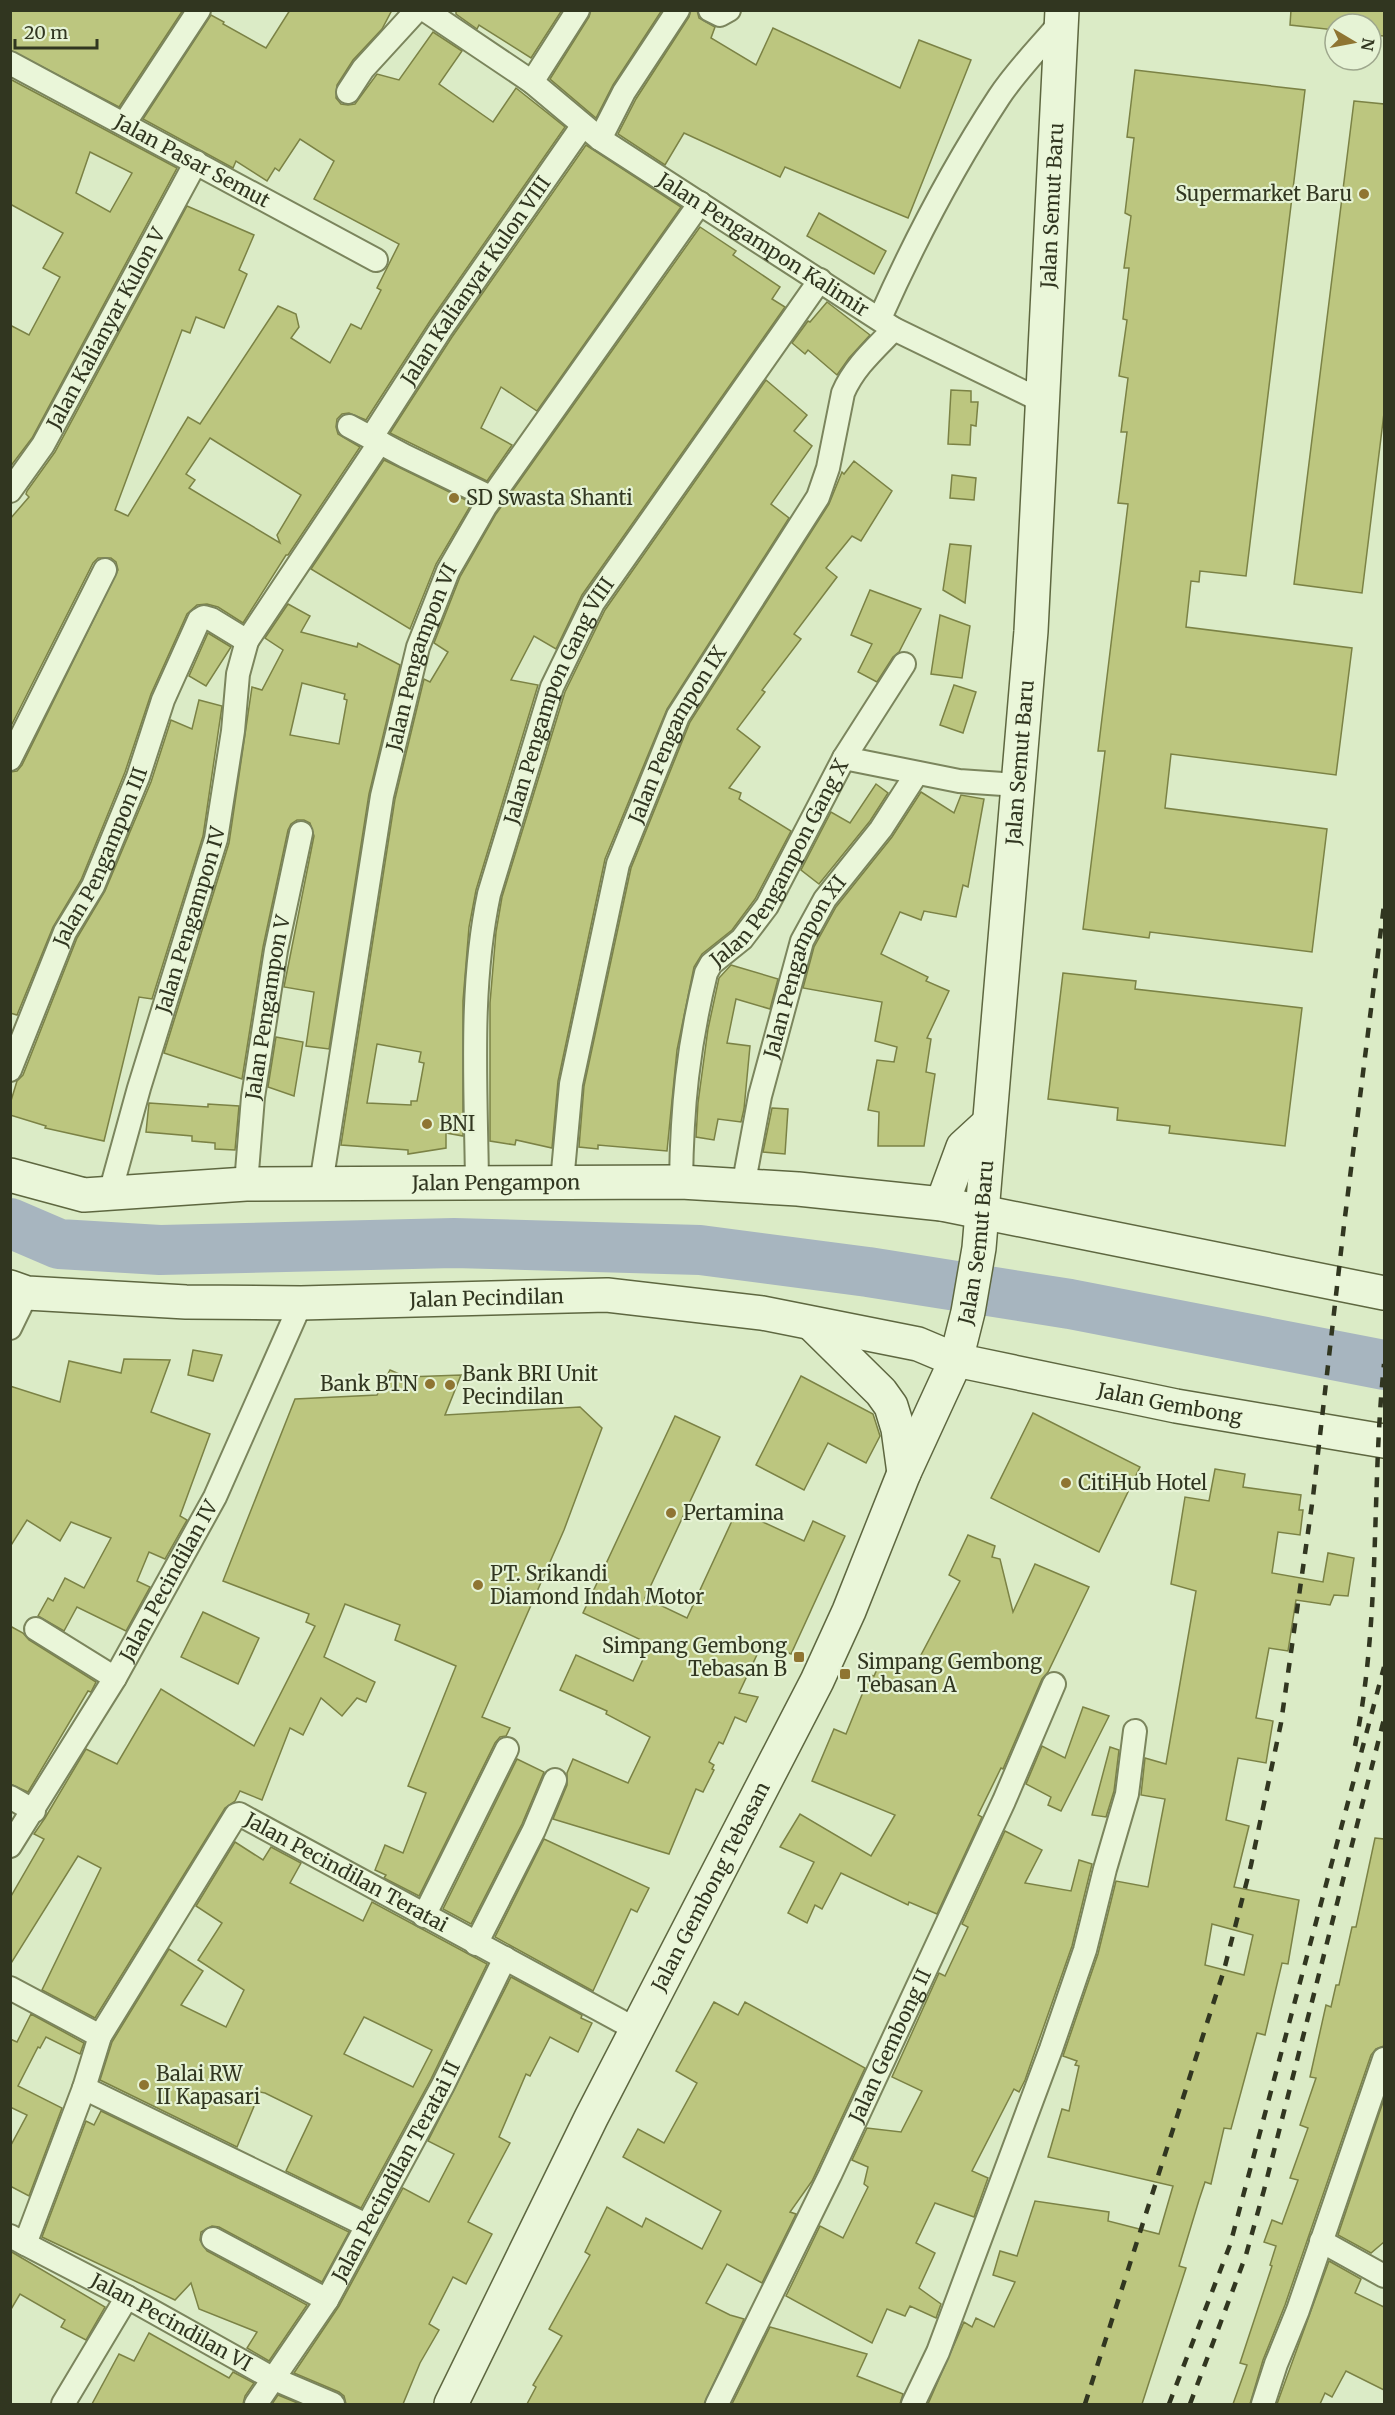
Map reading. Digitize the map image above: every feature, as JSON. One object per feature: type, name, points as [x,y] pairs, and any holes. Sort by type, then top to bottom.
[{"type":"main road","name":"Jalan Semut Baru","points":[[957,1360],[979,1248],[1031,631],[1061,17]]},
{"type":"main road","name":"Jalan Semut Baru","points":[[942,1204],[963,1147],[988,1124]]},
{"type":"main road","name":"Jalan Pengampon","points":[[10,1175],[84,1195],[246,1184],[681,1182],[850,1194],[942,1204],[982,1212]]},
{"type":"main road","points":[[982,1212],[1384,1293]]},
{"type":"main road","name":"Jalan Pecindilan","points":[[19,1290],[176,1301],[301,1303],[607,1295],[762,1313],[918,1344],[957,1360]]},
{"type":"main road","points":[[812,1324],[881,1392],[891,1406],[898,1429],[904,1473]]},
{"type":"main road","name":"Jalan Gembong","points":[[957,1360],[1176,1406],[1384,1441]]},
{"type":"main road","name":"Jalan Gembong Tebasan","points":[[450,2404],[637,2030],[817,1681],[849,1611],[904,1473],[957,1360]]},
{"type":"street","points":[[124,124],[199,10]]},
{"type":"street","points":[[348,92],[363,69],[417,10]]},
{"type":"street","points":[[532,82],[578,10]]},
{"type":"street","name":"Jalan Kalianyar Kulon VIII","points":[[247,641],[375,440],[441,329],[624,92],[678,10]]},
{"type":"street","name":"Jalan Pengampon Kalimir","points":[[438,14],[532,82],[591,132],[887,324],[904,264],[940,196],[1000,95],[1061,17]]},
{"type":"street","name":"Jalan Pasar Semut","points":[[10,63],[375,260]]},
{"type":"street","name":"Jalan Kalianyar Kulon V","points":[[10,490],[42,446],[196,162]]},
{"type":"street","name":"Jalan Pengampon VI","points":[[321,1184],[382,796],[418,647],[448,571],[492,498],[700,203]]},
{"type":"street","name":"Jalan Pengampon Gang VIII","points":[[477,1183],[474,1036],[483,922],[489,894],[552,687],[593,603],[820,280]]},
{"type":"street","points":[[887,324],[1042,401]]},
{"type":"street","name":"Jalan Pengampon IX","points":[[562,1182],[571,1084],[606,914],[622,854],[678,716],[818,497],[828,468],[846,384],[887,324]]},
{"type":"street","points":[[349,426],[492,498]]},
{"type":"street","points":[[10,759],[105,570]]},
{"type":"street","name":"Jalan Pengampon III","points":[[10,1070],[65,932],[98,875],[138,777],[163,700],[199,620],[204,617],[235,632],[247,641]]},
{"type":"street","name":"Jalan Pengampon IV","points":[[110,1193],[139,1088],[216,839],[234,731],[238,674],[247,641]]},
{"type":"street","name":"Jalan Pengampon Gang X","points":[[681,1182],[682,1112],[687,1069],[706,973],[711,964],[742,939],[767,906],[844,759],[904,664]]},
{"type":"street","points":[[844,759],[958,781],[1018,785]]},
{"type":"street","name":"Jalan Pengampon XI","points":[[744,1186],[760,1096],[802,941],[825,899],[880,829],[918,773]]},
{"type":"street","name":"Jalan Pengampon V","points":[[246,1184],[253,1097],[276,950],[301,832]]},
{"type":"street","points":[[10,1328],[19,1290]]},
{"type":"street","name":"Jalan Pecindilan IV","points":[[10,1846],[34,1811],[115,1678],[215,1497],[301,1303]]},
{"type":"street","points":[[36,1629],[115,1678]]},
{"type":"street","name":"Jalan Gembong II","points":[[717,2404],[830,2175],[1004,1801],[1054,1684]]},
{"type":"street","points":[[913,2404],[938,2352],[1051,2049],[1085,1950],[1127,1794],[1135,1731]]},
{"type":"street","points":[[424,1916],[507,1749]]},
{"type":"street","points":[[476,1944],[534,1830],[555,1780]]},
{"type":"street","points":[[10,1797],[34,1811]]},
{"type":"street","name":"Jalan Pecindilan Teratai","points":[[18,2240],[84,2088],[100,2036],[236,1815],[239,1814],[637,2030]]},
{"type":"street","name":"Jalan Pecindilan Teratai II","points":[[256,2404],[327,2300],[443,2085],[505,1958]]},
{"type":"street","points":[[10,1988],[100,2036]]},
{"type":"street","points":[[1263,2404],[1298,2310],[1384,2059]]},
{"type":"street","points":[[84,2088],[366,2225]]},
{"type":"street","name":"Jalan Pecindilan VI","points":[[18,2240],[127,2297],[272,2378],[333,2404]]},
{"type":"street","points":[[213,2240],[327,2300]]},
{"type":"street","points":[[1321,2241],[1384,2276]]},
{"type":"street","points":[[63,2404],[127,2297]]},
{"type":"building","points":[[10,10],[183,10],[119,107],[10,50]]},
{"type":"building","points":[[290,10],[392,10],[382,29],[353,60],[337,85],[336,98],[341,104],[355,104],[377,74],[399,80],[433,32],[462,51],[439,84],[493,122],[516,88],[565,127],[430,321],[366,420],[349,413],[342,414],[337,419],[338,434],[360,447],[286,555],[243,623],[218,607],[207,604],[197,605],[187,614],[151,694],[125,772],[81,880],[53,927],[17,1015],[10,1013],[10,772],[17,771],[22,765],[118,570],[116,562],[111,558],[98,558],[93,563],[10,728],[10,519],[29,497],[26,494],[27,491],[55,452],[187,206],[254,235],[239,270],[247,274],[224,328],[196,317],[190,333],[182,330],[115,510],[128,516],[188,417],[200,424],[278,306],[296,314],[299,327],[291,338],[330,363],[351,324],[361,329],[381,290],[377,288],[399,244],[314,199],[334,161],[300,139],[279,171],[275,168],[267,181],[236,161],[233,168],[143,119],[211,15],[266,48]],"holes":[[[210,438],[301,495],[277,535],[280,543],[189,488],[195,480],[186,474]]]},
{"type":"building","points":[[456,10],[562,10],[531,58],[479,25],[477,29],[456,14]]},
{"type":"building","points":[[591,10],[662,10],[613,85],[596,118],[550,79],[589,17]]},
{"type":"building","points":[[691,10],[697,10],[699,18],[715,27],[711,38],[756,65],[773,28],[900,88],[919,40],[971,60],[908,218],[785,167],[780,177],[684,133],[665,165],[618,134],[636,99],[689,17]]},
{"type":"building","points":[[1291,10],[1384,10],[1384,36],[1383,12],[1323,12],[1323,29],[1290,25]]},
{"type":"building","points":[[1135,70],[1305,90],[1246,576],[1200,571],[1199,582],[1191,581],[1186,627],[1352,648],[1336,775],[1171,754],[1165,808],[1327,829],[1312,952],[1150,932],[1149,938],[1083,929],[1105,751],[1098,751],[1128,504],[1118,503],[1127,432],[1121,432],[1128,378],[1119,376],[1127,320],[1123,319],[1129,268],[1124,268],[1131,216],[1125,213],[1134,138],[1127,137]]},
{"type":"building","points":[[10,79],[177,168],[32,438],[10,467],[10,325],[29,335],[60,277],[43,268],[63,233],[10,204]],"holes":[[[90,152],[132,173],[110,212],[76,193]]]},
{"type":"building","points":[[1354,101],[1384,104],[1384,413],[1362,593],[1294,584]]},
{"type":"building","points":[[586,145],[681,207],[537,411],[501,387],[481,428],[512,445],[487,481],[390,433],[452,337]]},
{"type":"building","points":[[819,213],[886,251],[874,274],[807,236]]},
{"type":"building","points":[[700,227],[736,251],[733,255],[780,287],[772,299],[785,307],[582,595],[556,649],[534,636],[511,680],[538,685],[476,890],[469,927],[463,1001],[463,1136],[446,1133],[446,1148],[408,1154],[408,1150],[341,1145],[395,799],[424,679],[430,682],[448,652],[434,643],[460,577],[496,514]],"holes":[[[377,1044],[421,1052],[419,1062],[424,1063],[417,1101],[411,1101],[411,1105],[367,1103]]]},
{"type":"building","points":[[827,302],[870,335],[837,375],[808,350],[805,354],[792,343],[808,321],[810,322]]},
{"type":"building","points":[[766,380],[807,415],[794,431],[812,446],[771,504],[789,518],[667,709],[605,859],[558,1081],[552,1148],[516,1140],[515,1145],[490,1141],[490,1003],[496,932],[502,897],[565,692],[605,610]]},
{"type":"building","points":[[951,390],[971,391],[971,402],[978,402],[976,426],[971,425],[970,445],[948,444]]},
{"type":"building","points":[[384,460],[472,503],[436,564],[410,629],[311,569]]},
{"type":"building","points":[[854,461],[892,491],[861,541],[852,536],[826,568],[837,577],[794,634],[801,639],[762,690],[765,692],[737,729],[760,747],[729,788],[741,793],[739,799],[791,831],[755,899],[732,930],[702,954],[694,967],[677,1050],[667,1151],[598,1145],[598,1149],[579,1147],[584,1086],[631,868],[690,722],[829,504],[842,472],[844,474]]},
{"type":"building","points":[[952,475],[976,478],[974,500],[950,498]]},
{"type":"building","points":[[950,544],[971,546],[965,603],[943,590]]},
{"type":"building","points":[[870,590],[921,609],[899,652],[893,657],[877,682],[858,672],[872,644],[851,635]]},
{"type":"building","points":[[288,604],[310,616],[301,632],[357,647],[358,643],[400,665],[369,794],[329,1049],[306,1046],[314,992],[284,987],[314,836],[310,823],[297,820],[288,830],[263,947],[242,1079],[164,1053],[229,843],[252,687],[262,690],[283,650],[265,638]],"holes":[[[302,683],[345,694],[344,699],[347,700],[339,744],[290,735]]]},
{"type":"building","points":[[940,615],[970,626],[962,678],[931,674]]},
{"type":"building","points":[[208,633],[231,647],[206,686],[189,676]]},
{"type":"building","points":[[954,685],[976,692],[963,733],[940,725]]},
{"type":"building","points":[[199,700],[222,706],[203,836],[152,999],[139,997],[104,1141],[45,1128],[46,1126],[10,1115],[10,1104],[17,1081],[23,1075],[77,938],[105,891],[151,782],[171,720],[192,729]]},
{"type":"building","points":[[876,784],[888,793],[870,821],[819,884],[801,870],[831,812],[850,823]]},
{"type":"building","points":[[921,792],[954,813],[961,795],[984,799],[968,887],[963,885],[956,917],[924,911],[921,920],[900,912],[881,954],[928,977],[926,981],[949,991],[927,1038],[931,1039],[926,1072],[935,1074],[924,1146],[878,1146],[879,1112],[868,1110],[877,1060],[894,1062],[897,1047],[875,1041],[882,1002],[803,988],[814,947],[836,907],[892,837]]},
{"type":"building","points":[[731,965],[778,979],[770,1009],[736,999],[727,1043],[750,1046],[744,1109],[741,1122],[718,1119],[714,1140],[696,1137],[698,1103],[708,1029],[719,978]]},
{"type":"building","points":[[1063,973],[1136,981],[1135,989],[1302,1008],[1285,1146],[1169,1133],[1170,1126],[1117,1120],[1118,1108],[1048,1099]]},
{"type":"building","points":[[276,1037],[303,1042],[294,1096],[268,1087]]},
{"type":"building","points":[[149,1103],[208,1107],[208,1104],[239,1106],[235,1150],[215,1149],[215,1143],[192,1141],[192,1136],[146,1132]]},
{"type":"building","points":[[772,1108],[788,1109],[785,1154],[763,1152]]},
{"type":"building","points":[[193,1350],[222,1355],[213,1381],[188,1375]]},
{"type":"building","points":[[124,1359],[170,1360],[151,1412],[210,1434],[180,1516],[187,1520],[165,1559],[149,1552],[137,1581],[150,1587],[126,1631],[77,1607],[64,1631],[38,1616],[48,1598],[53,1601],[65,1578],[84,1588],[111,1538],[71,1522],[60,1541],[27,1520],[10,1547],[10,1386],[60,1402],[69,1361],[121,1373]]},
{"type":"building","points":[[390,1370],[406,1377],[461,1375],[445,1415],[580,1407],[602,1428],[564,1530],[482,1717],[510,1728],[506,1736],[500,1737],[495,1743],[419,1896],[384,1878],[386,1875],[375,1870],[385,1845],[403,1853],[426,1793],[408,1786],[456,1666],[395,1640],[400,1625],[345,1604],[324,1657],[375,1682],[366,1702],[357,1698],[342,1716],[321,1698],[303,1735],[290,1728],[262,1800],[240,1791],[235,1801],[225,1808],[95,2018],[42,1990],[101,1868],[78,1856],[10,1965],[10,1898],[44,1839],[34,1834],[86,1749],[117,1764],[161,1689],[254,1746],[315,1626],[306,1622],[309,1614],[223,1581],[295,1399],[377,1395]]},
{"type":"building","points":[[801,1376],[873,1414],[880,1436],[866,1463],[828,1443],[804,1490],[756,1465]]},
{"type":"building","name":"CitiHub Hotel","points":[[1033,1413],[1140,1467],[1099,1552],[991,1498]]},
{"type":"building","points":[[675,1416],[720,1437],[645,1598],[687,1618],[737,1510],[804,1541],[813,1521],[845,1536],[791,1654],[763,1642],[739,1693],[758,1697],[746,1722],[735,1717],[723,1744],[719,1742],[709,1762],[714,1765],[712,1769],[714,1770],[703,1792],[696,1789],[669,1854],[553,1819],[567,1785],[567,1773],[573,1759],[628,1783],[650,1737],[606,1714],[607,1711],[560,1690],[576,1655],[633,1681],[650,1644],[583,1613]]},
{"type":"building","points":[[1215,1469],[1245,1474],[1243,1487],[1301,1495],[1299,1510],[1303,1510],[1300,1535],[1278,1532],[1272,1573],[1323,1582],[1328,1553],[1354,1558],[1348,1596],[1334,1595],[1330,1605],[1296,1600],[1288,1651],[1269,1648],[1256,1718],[1273,1721],[1266,1763],[1238,1758],[1226,1820],[1249,1826],[1234,1887],[1299,1900],[1288,1964],[1282,1963],[1265,2035],[1257,2033],[1231,2129],[1224,2128],[1211,2184],[1205,2182],[1199,2200],[1179,2266],[1186,2268],[1142,2404],[928,2404],[964,2322],[972,2327],[976,2318],[994,2327],[1015,2282],[993,2275],[1000,2251],[1017,2256],[1035,2201],[1109,2212],[1108,2221],[1159,2234],[1173,2186],[1048,2157],[1062,2109],[1069,2111],[1079,2066],[1075,2065],[1077,2061],[1063,2056],[1098,1954],[1116,1881],[1148,1887],[1165,1799],[1141,1795],[1145,1758],[1166,1764],[1196,1591],[1171,1584],[1185,1497],[1209,1501]],"holes":[[[1212,1924],[1253,1935],[1244,1975],[1205,1965]]]},
{"type":"building","points":[[968,1535],[995,1546],[992,1557],[1000,1559],[1013,1612],[1035,1564],[1089,1587],[1048,1672],[1042,1679],[1003,1769],[1001,1768],[978,1815],[982,1817],[937,1914],[909,1902],[908,1905],[841,1873],[822,1909],[815,1905],[807,1923],[788,1913],[814,1862],[780,1847],[800,1814],[871,1856],[895,1815],[812,1781],[834,1729],[846,1734],[870,1675],[874,1676],[882,1658],[913,1670],[960,1581],[949,1575]]},
{"type":"building","points":[[203,1612],[259,1638],[238,1684],[181,1657]]},
{"type":"building","points":[[10,1626],[96,1682],[91,1692],[88,1691],[28,1792],[10,1784]]},
{"type":"building","points":[[1083,1707],[1109,1716],[1061,1811],[1048,1805],[1051,1797],[1026,1784],[1042,1746],[1065,1758]]},
{"type":"building","points":[[1110,1747],[1119,1750],[1114,1791],[1106,1817],[1092,1815]]},
{"type":"building","points":[[517,1759],[544,1772],[522,1824],[471,1924],[443,1909]]},
{"type":"building","points":[[1005,1831],[1042,1850],[1025,1883],[1071,1891],[1079,1860],[1092,1864],[1072,1946],[1025,2080],[1019,2092],[1014,2089],[972,2171],[988,2178],[974,2217],[935,2203],[916,2243],[935,2253],[919,2288],[941,2304],[936,2318],[910,2306],[905,2316],[887,2309],[872,2343],[786,2296],[820,2226],[843,2238],[868,2187],[864,2184],[868,2167],[852,2160],[867,2128],[901,2132],[922,2091],[892,2077],[939,1973],[945,1976],[968,1927],[962,1924]]},
{"type":"building","points":[[1375,1838],[1384,1839],[1384,2046],[1376,2049],[1371,2055],[1285,2305],[1263,2360],[1250,2404],[1233,2404],[1247,2365],[1240,2363],[1272,2266],[1270,2265],[1276,2246],[1264,2242],[1272,2220],[1282,2224],[1298,2180],[1290,2178],[1308,2128],[1300,2125],[1316,2078],[1310,2077],[1326,2005],[1331,2007],[1336,1985],[1339,1985],[1352,1927],[1356,1927]]},
{"type":"building","points":[[544,1839],[649,1888],[637,1912],[631,1909],[593,1991],[495,1937]]},
{"type":"building","points":[[235,1842],[263,1860],[271,1847],[301,1863],[290,1883],[363,1921],[372,1902],[487,1964],[431,2079],[361,2208],[286,2171],[312,2116],[260,2092],[237,2147],[100,2080],[112,2042],[169,1949],[203,1971],[181,2005],[226,2027],[244,1990],[198,1960],[222,1923],[196,1906]],"holes":[[[364,2017],[432,2050],[413,2087],[344,2054]]]},
{"type":"building","points":[[511,1977],[582,2015],[581,2018],[592,2023],[578,2052],[550,2037],[530,2076],[526,2074],[499,2137],[510,2143],[468,2222],[492,2234],[466,2284],[453,2277],[429,2324],[439,2330],[420,2363],[403,2404],[346,2404],[344,2396],[339,2392],[294,2373],[339,2306],[403,2188],[429,2202],[454,2154],[428,2141]]},
{"type":"building","points":[[714,2002],[738,2015],[745,2002],[865,2068],[812,2181],[790,2212],[796,2214],[762,2283],[727,2264],[706,2303],[744,2319],[704,2404],[527,2404],[536,2387],[533,2385],[562,2336],[549,2329],[590,2255],[585,2252],[607,2207],[642,2227],[646,2218],[702,2249],[721,2211],[623,2157],[638,2129],[664,2143],[697,2083],[676,2071]]},
{"type":"building","points":[[31,2014],[84,2043],[80,2054],[46,2037],[40,2048],[38,2047],[18,2086],[62,2108],[29,2196],[10,2186],[10,2147],[27,2115],[10,2107],[10,2039],[17,2042]]},
{"type":"building","points":[[1384,2099],[1384,2242],[1371,2253],[1338,2235]]},
{"type":"building","points":[[101,2111],[349,2232],[322,2282],[219,2227],[212,2226],[201,2232],[200,2240],[207,2251],[307,2305],[269,2361],[247,2348],[257,2332],[199,2309],[191,2283],[175,2300],[42,2237],[86,2121],[94,2125]]},
{"type":"building","points":[[10,2251],[105,2307],[86,2340],[61,2327],[65,2320],[20,2294],[10,2311]]},
{"type":"building","points":[[1329,2261],[1361,2279],[1355,2293],[1384,2307],[1384,2390],[1346,2371],[1332,2397],[1325,2393],[1320,2404],[1277,2404]]},
{"type":"building","points":[[770,2327],[867,2354],[857,2376],[903,2394],[900,2404],[732,2404]]},
{"type":"building","points":[[149,2333],[229,2378],[233,2372],[254,2383],[245,2396],[243,2404],[92,2404],[119,2354],[134,2361]]},
{"type":"building","points":[[278,2395],[300,2404],[272,2404]]},
{"type":"waterway","points":[[10,1223],[59,1244],[160,1250],[454,1243],[700,1250],[868,1272],[1070,1304],[1384,1365]]},
{"type":"railway","points":[[1085,2404],[1224,1970],[1251,1865],[1281,1723],[1313,1497],[1384,905]]},
{"type":"railway","points":[[1355,1746],[1369,1651],[1384,1364]]},
{"type":"railway","points":[[1169,2404],[1230,2245],[1384,1667]]},
{"type":"railway","points":[[1190,2404],[1246,2255],[1384,1719]]},
{"type":"place","name":"Supermarket Baru","points":[[1364,194]]},
{"type":"place","name":"SD Swasta Shanti","points":[[454,498]]},
{"type":"place","name":"BNI","points":[[427,1124]]},
{"type":"place","name":"Bank BTN","points":[[430,1384]]},
{"type":"place","name":"Bank BRI Unit Pecindilan","points":[[450,1385]]},
{"type":"place","name":"CitiHub Hotel","points":[[1066,1483]]},
{"type":"place","name":"Pertamina","points":[[671,1513]]},
{"type":"place","name":"PT. Srikandi Diamond Indah Motor","points":[[478,1585]]},
{"type":"place","name":"Simpang Gembong Tebasan B","points":[[799,1657]]},
{"type":"place","name":"Simpang Gembong Tebasan A","points":[[845,1674]]},
{"type":"place","name":"Balai RW II Kapasari","points":[[144,2085]]}]
